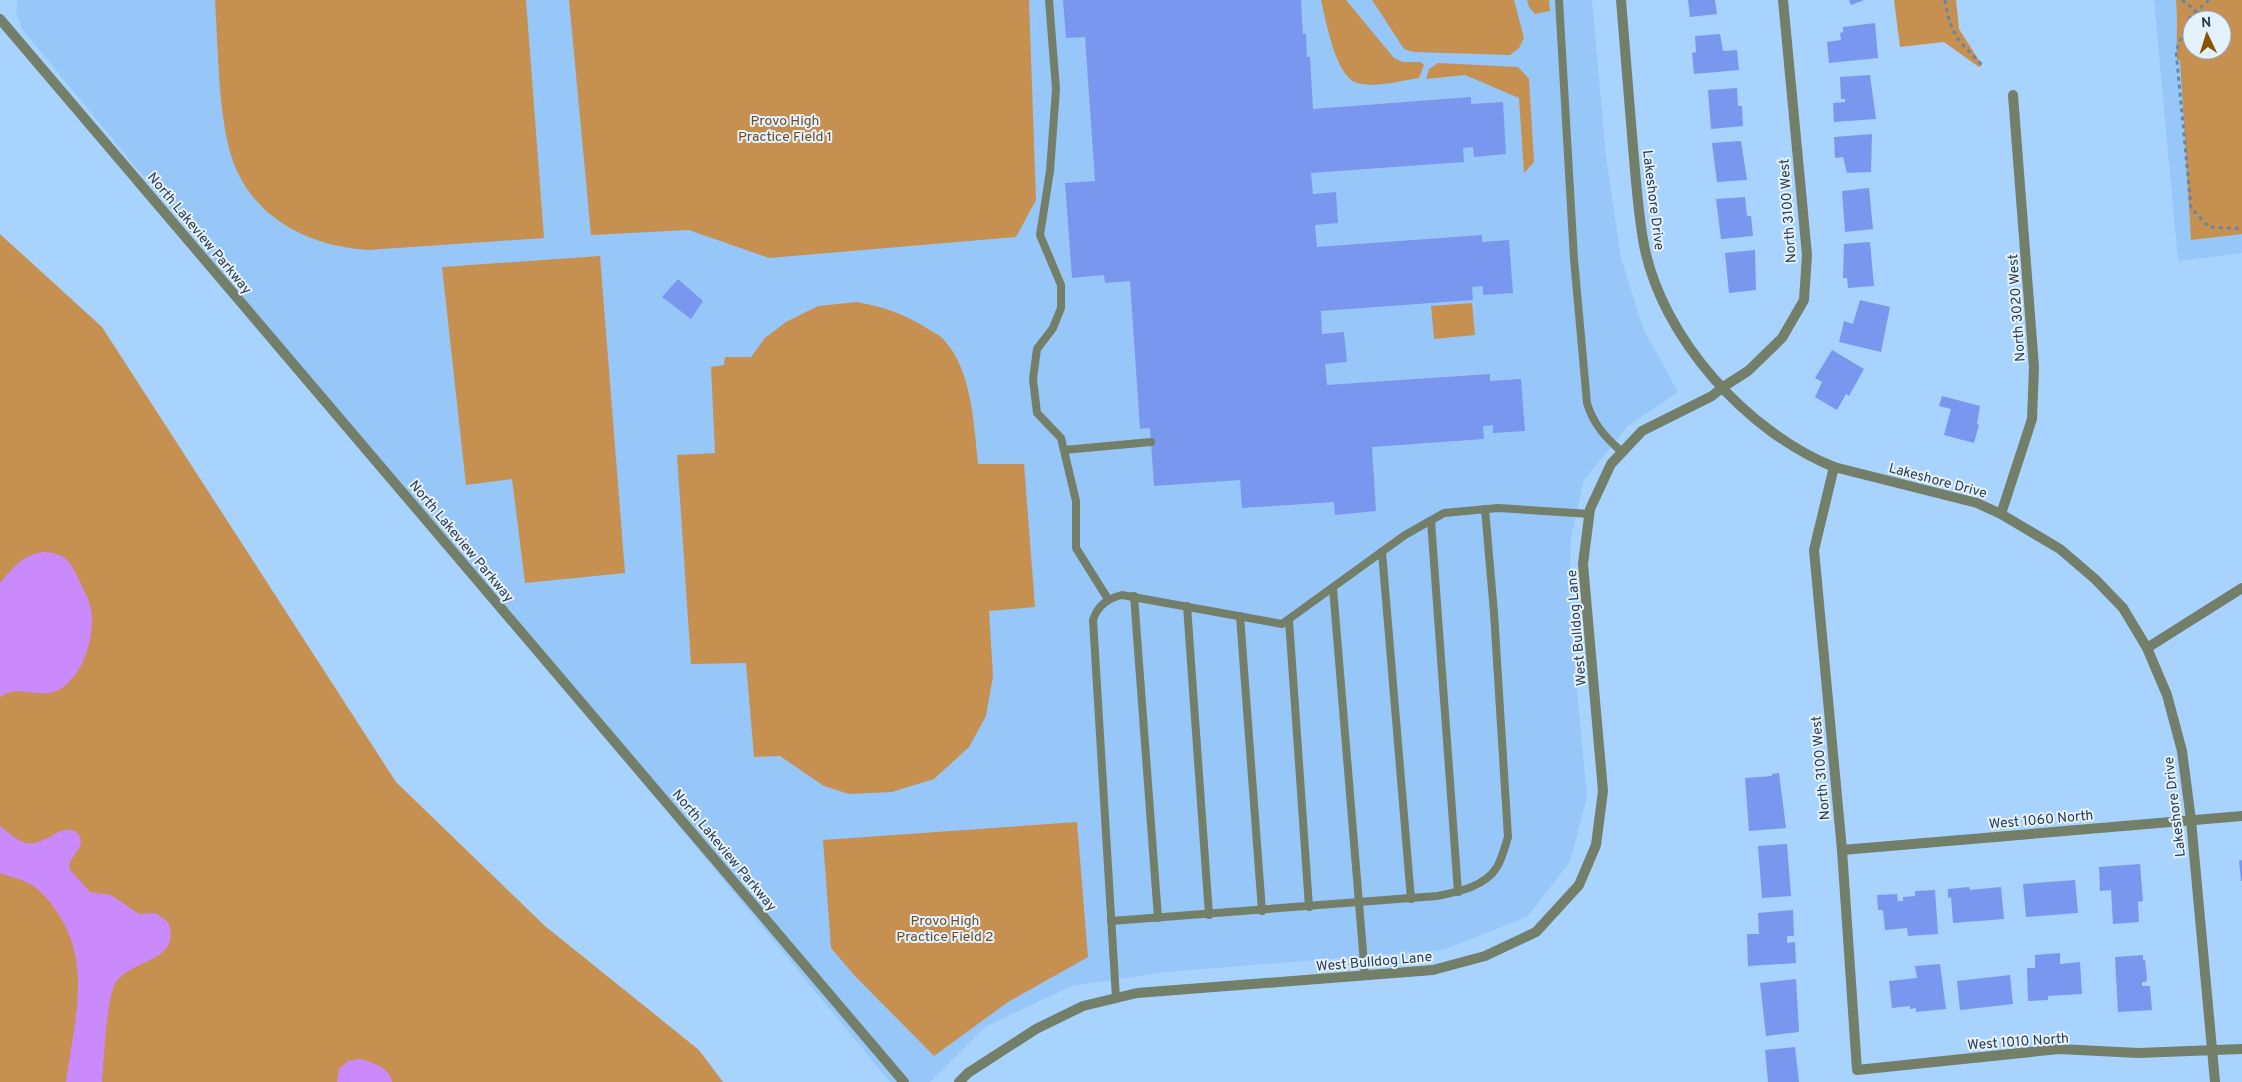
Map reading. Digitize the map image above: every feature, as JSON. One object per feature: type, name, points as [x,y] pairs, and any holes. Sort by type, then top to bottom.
[{"type":"street","name":"Lakeshore Drive","points":[[1621,0],[1637,193],[1644,246],[1663,303],[1691,349],[1744,411],[1812,458],[1834,467],[1977,503],[2001,514],[2060,549],[2095,579],[2124,608],[2146,648],[2167,695],[2182,751],[2191,820],[2215,1082]]},
{"type":"street","name":"North 3100 West","points":[[1722,387],[1748,371],[1782,338],[1804,300],[1807,255],[1783,0]]},
{"type":"street","name":"North Lakeview Parkway","points":[[0,19],[904,1082]]},
{"type":"street","name":"North 3020 West","points":[[2001,514],[2032,419],[2034,367],[2013,95]]},
{"type":"street","name":"West Bulldog Lane","points":[[959,1082],[968,1073],[1036,1029],[1083,1006],[1137,993],[1433,970],[1485,956],[1536,932],[1579,885],[1596,845],[1604,791],[1583,564],[1590,514],[1612,464],[1642,430],[1712,396],[1722,387]]},
{"type":"street","name":"North 3100 West","points":[[1834,467],[1814,550],[1842,850],[1857,1070]]},
{"type":"street","points":[[2146,648],[2242,588]]},
{"type":"street","name":"West 1060 North","points":[[1842,850],[2242,816]]},
{"type":"street","name":"West 1010 North","points":[[1857,1070],[2059,1049],[2138,1053],[2242,1049]]},
{"type":"lane","points":[[1050,0],[1056,89],[1050,171],[1040,235],[1061,285],[1061,308],[1053,328],[1037,349],[1033,379],[1037,413],[1061,438],[1076,501],[1076,548],[1108,599]]},
{"type":"lane","points":[[1559,0],[1574,259],[1587,403],[1590,414],[1604,436],[1622,452]]},
{"type":"lane","points":[[1064,450],[1151,442]]},
{"type":"lane","points":[[1111,921],[1411,899],[1458,892],[1482,881],[1498,867],[1508,837],[1494,613],[1484,509]]},
{"type":"lane","points":[[1116,998],[1093,620],[1096,610],[1108,599],[1122,595],[1282,624],[1382,552],[1444,512],[1484,509],[1590,514]]},
{"type":"lane","points":[[1431,520],[1458,892]]},
{"type":"lane","points":[[1382,552],[1411,899]]},
{"type":"lane","points":[[1334,588],[1365,976]]},
{"type":"lane","points":[[1134,596],[1158,918]]},
{"type":"lane","points":[[1187,606],[1209,914]]},
{"type":"lane","points":[[1240,616],[1262,911]]},
{"type":"lane","points":[[1289,620],[1309,907]]},
{"type":"path","points":[[1944,0],[1949,25],[1958,40],[1982,65]]},
{"type":"path","points":[[2182,0],[2194,10]]},
{"type":"path","points":[[2198,10],[2209,0]]},
{"type":"path","points":[[2182,36],[2176,51],[2191,208],[2209,227],[2242,229]]},
{"type":"shaded area","points":[[18,0],[1592,0],[1606,156],[1621,258],[1643,328],[1678,392],[1628,426],[1584,480],[1571,538],[1569,606],[1587,797],[1570,862],[1527,917],[1443,950],[1166,972],[1071,986],[985,1027],[930,1082],[890,1082],[22,29],[16,11]]},
{"type":"shaded area","points":[[2154,0],[2242,0],[2242,253],[2178,261]]},
{"type":"shaded area","points":[[43,552],[57,554],[66,559],[73,568],[86,594],[92,618],[88,649],[80,668],[68,683],[59,690],[50,693],[16,691],[0,697],[0,583],[24,559]]},
{"type":"shaded area","points":[[0,826],[17,839],[30,844],[37,843],[62,831],[75,831],[81,840],[79,848],[69,865],[70,870],[90,892],[111,895],[139,914],[156,913],[168,922],[171,935],[168,945],[162,952],[123,974],[116,982],[108,1015],[102,1082],[66,1082],[78,998],[78,977],[70,936],[60,917],[37,888],[0,873]]},
{"type":"shaded area","points":[[359,1059],[384,1069],[392,1082],[337,1082],[339,1069],[348,1061]]},
{"type":"green space","points":[[215,0],[526,0],[544,238],[368,250],[320,241],[299,233],[279,221],[261,206],[247,189],[236,168],[228,144],[220,91]]},
{"type":"green space","name":"Provo High Practice Field 1","points":[[569,0],[1029,0],[1036,200],[1016,237],[769,258],[689,230],[591,235]]},
{"type":"green space","points":[[1321,0],[1346,0],[1394,58],[1403,62],[1421,62],[1424,65],[1419,78],[1372,85],[1357,83],[1349,78],[1337,59]]},
{"type":"green space","points":[[1372,0],[1514,0],[1524,38],[1519,48],[1510,55],[1413,52],[1404,49]]},
{"type":"green space","points":[[1527,0],[1549,0],[1550,11],[1535,14],[1529,7]]},
{"type":"green space","points":[[1894,0],[1956,0],[1959,29],[1982,65],[1979,67],[1944,42],[1900,47]]},
{"type":"green space","points":[[2176,0],[2242,0],[2242,234],[2191,240],[2180,60],[2177,60]]},
{"type":"green space","points":[[1438,63],[1518,67],[1529,79],[1534,162],[1524,173],[1519,98],[1465,75],[1426,79],[1429,69]]},
{"type":"green space","points":[[0,234],[102,327],[396,782],[545,926],[699,1050],[723,1082],[0,1082]]},
{"type":"green space","points":[[600,256],[625,573],[525,583],[512,479],[466,485],[442,267]]},
{"type":"green space","points":[[857,302],[903,315],[942,338],[953,352],[966,382],[973,416],[978,464],[1024,464],[1035,607],[989,611],[993,676],[986,716],[969,747],[934,779],[892,792],[849,794],[824,786],[780,756],[754,757],[746,663],[691,664],[677,455],[715,453],[711,367],[724,365],[725,357],[751,357],[765,338],[786,322],[818,306]]},
{"type":"green space","points":[[1472,303],[1475,335],[1434,339],[1431,306]]},
{"type":"green space","name":"Provo High Practice Field 2","points":[[1077,822],[1088,957],[1008,1002],[934,1056],[854,975],[831,948],[823,840]]},
{"type":"building","points":[[1063,0],[1301,0],[1303,34],[1306,34],[1307,57],[1310,57],[1313,109],[1471,97],[1471,104],[1503,102],[1506,154],[1474,157],[1473,147],[1463,148],[1464,162],[1311,173],[1313,194],[1336,192],[1338,223],[1315,225],[1317,247],[1482,235],[1482,242],[1509,240],[1513,293],[1483,295],[1483,286],[1472,287],[1473,300],[1321,311],[1322,334],[1344,332],[1347,362],[1325,364],[1327,385],[1490,374],[1490,381],[1521,379],[1525,431],[1493,433],[1493,425],[1483,426],[1484,439],[1372,447],[1376,511],[1335,515],[1334,502],[1242,508],[1240,480],[1154,486],[1150,428],[1140,429],[1130,281],[1105,283],[1104,275],[1072,278],[1065,183],[1095,181],[1085,37],[1066,38]]},
{"type":"building","points":[[1688,0],[1715,0],[1717,14],[1690,17]]},
{"type":"building","points":[[1849,0],[1864,0],[1851,5]]},
{"type":"building","points":[[1875,23],[1878,58],[1829,63],[1827,42],[1841,40],[1840,33],[1843,32],[1843,27]]},
{"type":"building","points":[[1720,34],[1723,51],[1737,50],[1739,70],[1694,74],[1692,53],[1696,52],[1695,36]]},
{"type":"building","points":[[1870,75],[1876,119],[1834,122],[1833,103],[1845,102],[1845,99],[1841,99],[1840,77]]},
{"type":"building","points":[[1737,88],[1738,106],[1742,106],[1743,126],[1711,129],[1708,90]]},
{"type":"building","points":[[1872,134],[1871,172],[1847,173],[1843,157],[1835,158],[1834,137]]},
{"type":"building","points":[[1741,141],[1747,180],[1717,182],[1712,143]]},
{"type":"building","points":[[1869,188],[1873,229],[1845,232],[1842,191]]},
{"type":"building","points":[[1745,197],[1747,216],[1751,216],[1753,236],[1721,239],[1716,199]]},
{"type":"building","points":[[1870,242],[1874,286],[1848,288],[1847,278],[1843,278],[1844,244]]},
{"type":"building","points":[[1755,250],[1756,290],[1729,293],[1725,253]]},
{"type":"building","points":[[678,279],[703,301],[691,319],[662,297]]},
{"type":"building","points":[[1860,300],[1890,307],[1881,352],[1839,342],[1844,321],[1853,324]]},
{"type":"building","points":[[1832,350],[1864,369],[1849,396],[1846,394],[1837,410],[1815,397],[1822,382],[1815,378]]},
{"type":"building","points":[[1942,396],[1980,406],[1977,424],[1979,425],[1974,443],[1944,435],[1951,409],[1939,406]]},
{"type":"building","points":[[1779,773],[1786,828],[1749,831],[1745,778],[1772,776],[1772,774]]},
{"type":"building","points":[[1787,844],[1791,896],[1762,898],[1758,846]]},
{"type":"building","points":[[2242,860],[2242,881],[2241,881],[2239,861]]},
{"type":"building","points":[[2140,864],[2143,901],[2138,902],[2139,922],[2113,924],[2111,890],[2100,891],[2099,867]]},
{"type":"building","points":[[2075,880],[2078,913],[2026,917],[2023,884]]},
{"type":"building","points":[[1969,887],[1970,890],[2001,887],[2004,919],[1953,923],[1951,897],[1948,898],[1948,889]]},
{"type":"building","points":[[1935,890],[1938,934],[1908,936],[1907,928],[1885,930],[1883,910],[1878,910],[1877,895],[1897,894],[1898,901],[1903,901],[1903,897],[1915,896],[1915,891]]},
{"type":"building","points":[[1793,910],[1794,936],[1787,936],[1787,943],[1795,942],[1796,963],[1748,966],[1747,934],[1759,934],[1758,913]]},
{"type":"building","points":[[2060,953],[2060,964],[2080,962],[2082,994],[2048,996],[2048,1000],[2028,1001],[2027,968],[2035,968],[2035,955]]},
{"type":"building","points":[[2143,955],[2147,978],[2146,982],[2142,982],[2142,986],[2150,986],[2152,1010],[2118,1012],[2115,957]]},
{"type":"building","points":[[1940,964],[1946,1009],[1916,1012],[1916,1008],[1910,1009],[1910,1006],[1892,1008],[1889,981],[1917,978],[1915,966]]},
{"type":"building","points":[[2010,975],[2013,1004],[1960,1010],[1957,981]]},
{"type":"building","points":[[1796,979],[1799,1032],[1766,1036],[1760,983]]},
{"type":"building","points":[[1795,1047],[1799,1082],[1768,1082],[1765,1050]]}]
